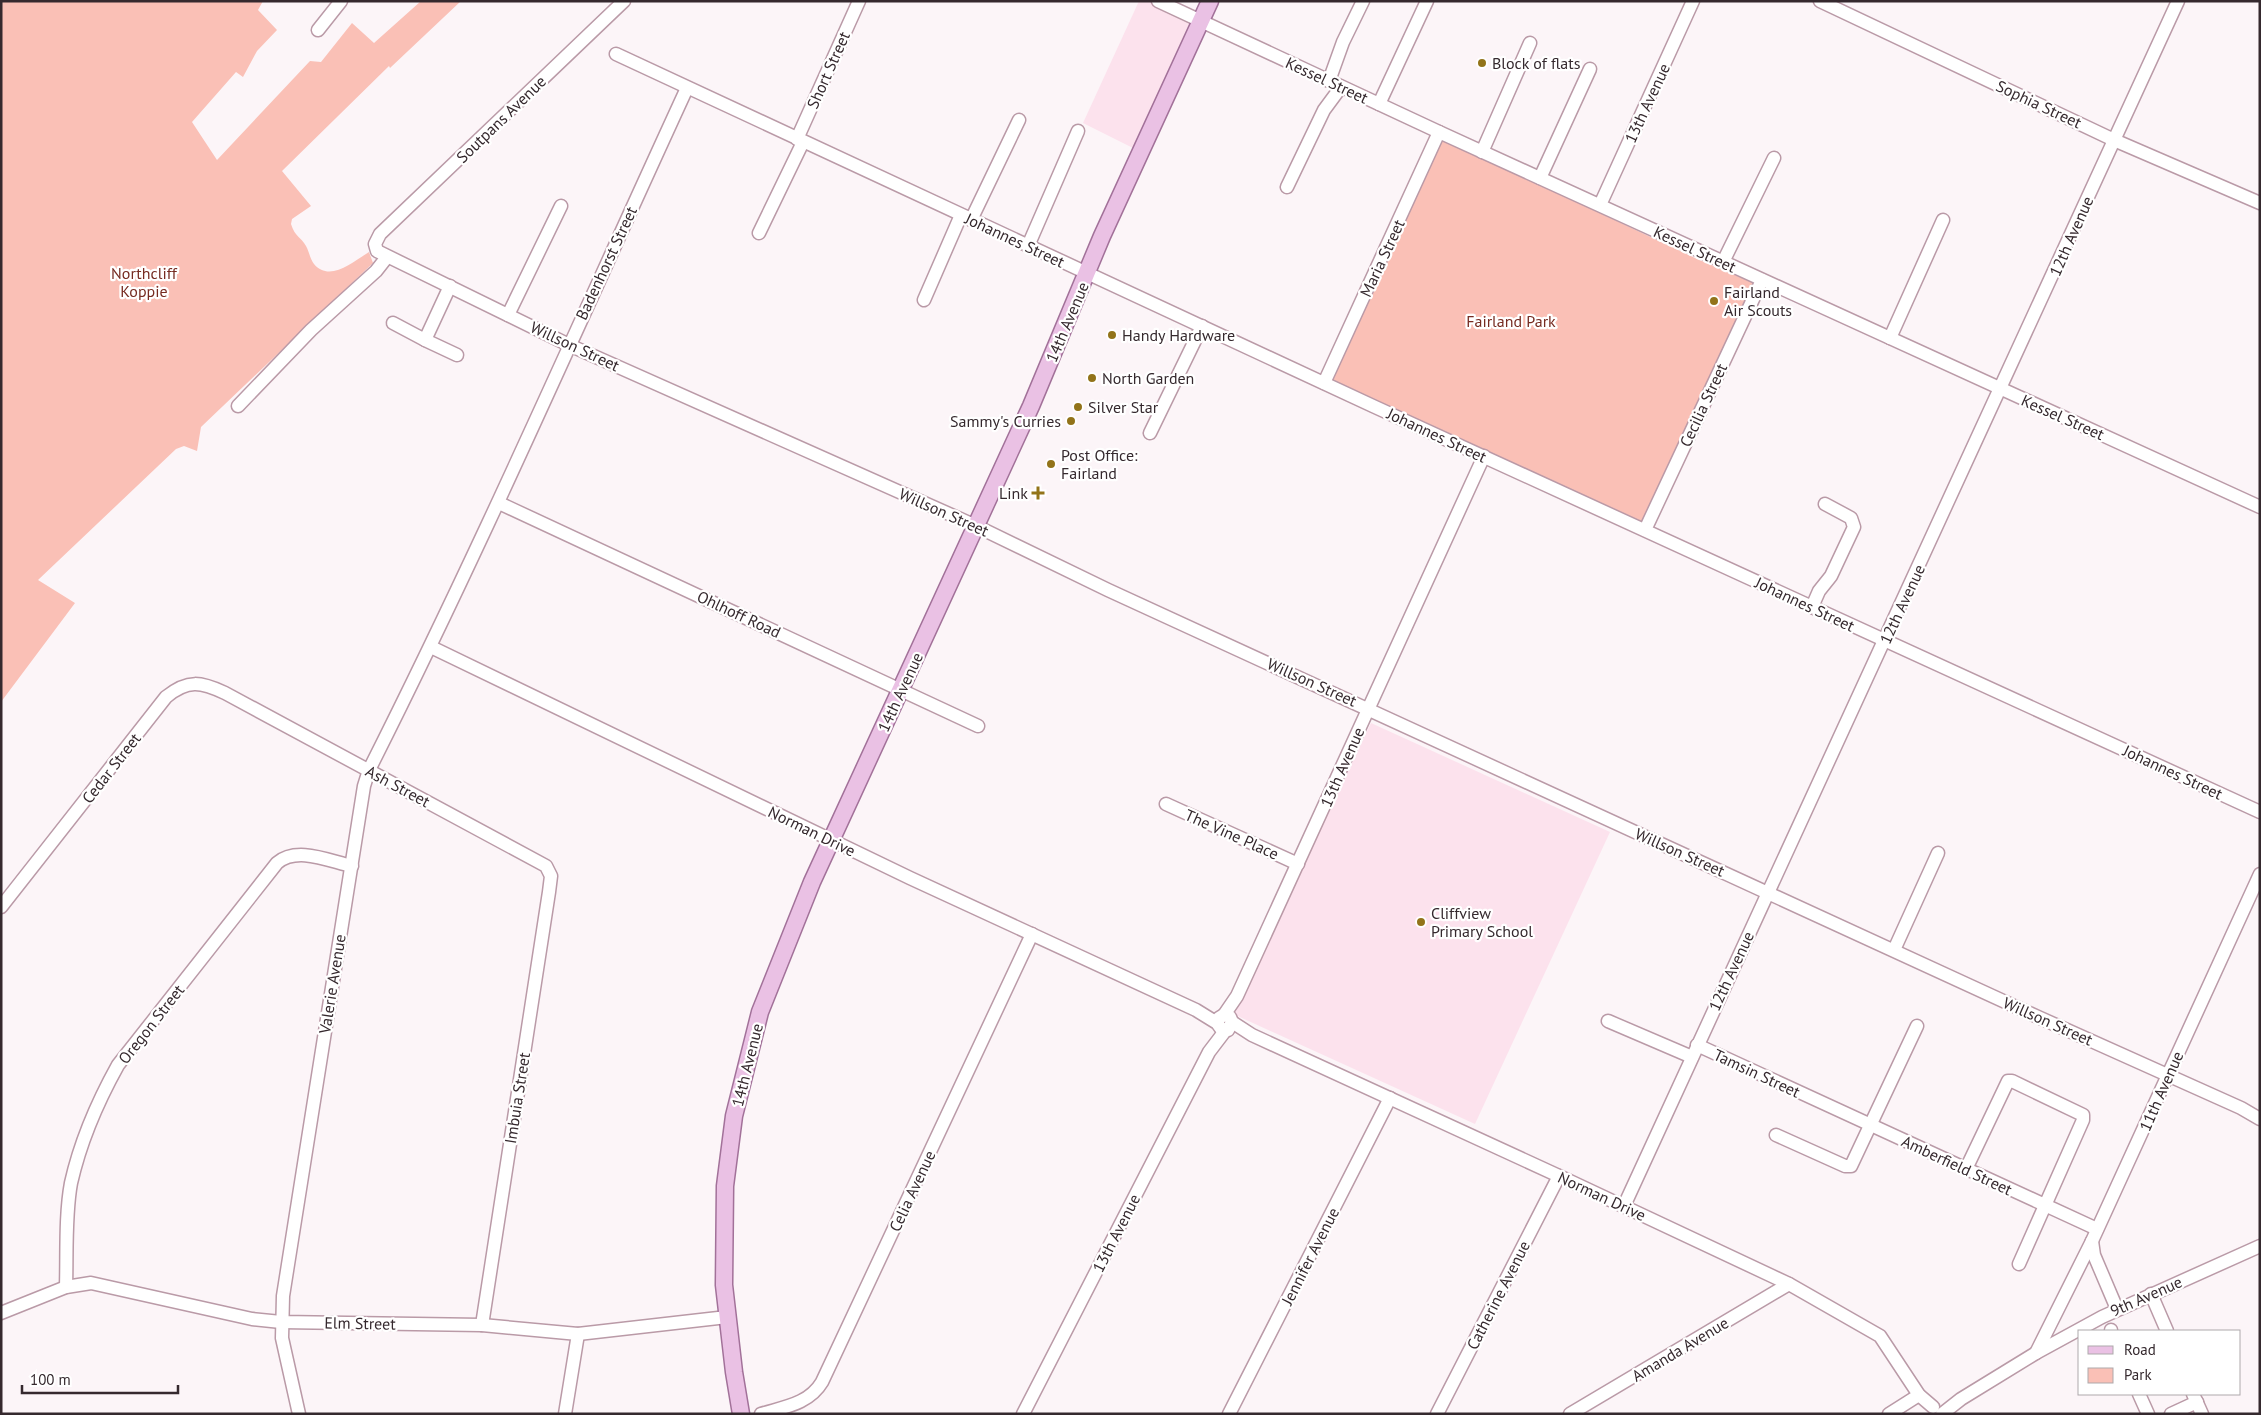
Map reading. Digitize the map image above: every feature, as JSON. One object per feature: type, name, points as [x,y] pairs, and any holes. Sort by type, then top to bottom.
[{"type":"main road","name":"14th Avenue","points":[[741,1414],[724,1284],[725,1186],[731,1135],[741,1083],[760,1012],[773,974],[812,882],[1031,406],[1133,167],[1210,1]]},
{"type":"street","points":[[318,30],[341,1]]},
{"type":"street","name":"Soutpans Avenue","points":[[388,257],[376,249],[378,237],[624,1]]},
{"type":"street","name":"Short Street","points":[[759,233],[859,1]]},
{"type":"street","name":"Kessel Street","points":[[1158,1],[1482,152],[2260,507]]},
{"type":"street","points":[[1287,187],[1335,84],[1343,42],[1362,1]]},
{"type":"street","points":[[1379,104],[1427,1]]},
{"type":"street","name":"13th Avenue","points":[[1600,205],[1693,1]]},
{"type":"street","name":"Sophia Street","points":[[1820,1],[2114,140],[2260,203]]},
{"type":"street","name":"12th Avenue","points":[[1624,1206],[2178,1]]},
{"type":"street","points":[[1482,152],[1530,43]]},
{"type":"street","name":"Johannes Street","points":[[616,54],[1324,383],[2260,812]]},
{"type":"street","points":[[1540,178],[1590,69]]},
{"type":"street","name":"Badenhorst Street","points":[[465,575],[687,88]]},
{"type":"street","points":[[924,300],[966,217],[1019,120]]},
{"type":"street","points":[[1028,246],[1078,131]]},
{"type":"street","name":"Maria Street","points":[[1324,383],[1439,132]]},
{"type":"street","points":[[1723,262],[1774,158]]},
{"type":"street","points":[[508,315],[561,206]]},
{"type":"street","points":[[1890,338],[1943,220]]},
{"type":"street","points":[[238,406],[311,330],[376,271],[388,257]]},
{"type":"street","name":"Willson Street","points":[[388,257],[569,344],[976,526],[1117,594],[2260,1118]]},
{"type":"street","name":"Cecilia Street","points":[[1645,530],[1762,280]]},
{"type":"street","points":[[425,340],[450,286]]},
{"type":"street","points":[[392,323],[457,355]]},
{"type":"street","points":[[1150,432],[1202,326]]},
{"type":"street","name":"13th Avenue","points":[[1023,1414],[1237,996],[1484,456]]},
{"type":"street","name":"Ohlhoff Road","points":[[499,503],[978,726]]},
{"type":"street","points":[[1812,607],[1818,591],[1831,576],[1854,527],[1851,518],[1824,504]]},
{"type":"street","name":"Valerie Avenue","points":[[299,1414],[285,1355],[281,1322],[283,1296],[364,786],[369,770],[465,575]]},
{"type":"street","name":"Norman Drive","points":[[431,647],[832,841],[1789,1284],[1880,1336],[1920,1396],[1934,1411]]},
{"type":"street","name":"Cedar Street","points":[[1,907],[166,697],[176,689],[189,684],[203,684],[245,704]]},
{"type":"street","name":"Ash Street","points":[[245,704],[540,862],[549,870]]},
{"type":"street","name":"The Vine Place","points":[[1166,804],[1298,864]]},
{"type":"street","points":[[1894,950],[1938,853]]},
{"type":"street","name":"Oregon Street","points":[[66,1287],[70,1200],[76,1165],[106,1089],[118,1066],[277,863],[285,857],[297,854],[352,866]]},
{"type":"street","name":"Imbuia Street","points":[[482,1325],[549,892],[551,876],[549,870]]},
{"type":"street","name":"11th Avenue","points":[[2036,1353],[2098,1229],[2260,874]]},
{"type":"street","name":"Celia Avenue","points":[[761,1414],[803,1402],[811,1396],[822,1382],[1032,934]]},
{"type":"street","points":[[1608,1021],[1692,1057]]},
{"type":"street","points":[[1776,1135],[1849,1167],[1917,1026]]},
{"type":"street","name":"Tamsin Street","points":[[1697,1045],[1817,1100]]},
{"type":"street","points":[[1966,1169],[2005,1084],[2009,1080],[2082,1114],[2084,1118],[2044,1204],[2019,1264]]},
{"type":"street","name":"Jennifer Avenue","points":[[1229,1414],[1390,1098]]},
{"type":"street","name":"Amberfield Street","points":[[1817,1100],[2098,1229]]},
{"type":"street","name":"Catherine Avenue","points":[[1437,1414],[1559,1176]]},
{"type":"street","points":[[2092,1241],[2094,1255],[2117,1309]]},
{"type":"street","name":"9th Avenue","points":[[2078,1330],[2117,1309],[2260,1246]]},
{"type":"street","name":"Elm Street","points":[[1,1313],[66,1287],[91,1283],[103,1284],[252,1319],[281,1322],[482,1325],[578,1334],[727,1317]]},
{"type":"street","name":"Amanda Avenue","points":[[1570,1414],[1789,1284]]},
{"type":"street","points":[[2151,1294],[2167,1330]]},
{"type":"street","name":"9th Avenue","points":[[1934,1411],[1961,1399],[2036,1353],[2078,1330]]},
{"type":"street","points":[[565,1414],[578,1334]]},
{"type":"street","points":[[2139,1395],[2148,1414]]},
{"type":"street","points":[[1889,1414],[1920,1396]]},
{"type":"street","points":[[2171,1414],[2197,1403]]},
{"type":"shaded area","points":[[1139,1],[1151,1],[1196,22],[1139,151],[1083,123]]},
{"type":"shaded area","name":"Cliffview Primary School","points":[[1371,723],[1610,832],[1475,1124],[1231,1013]]},
{"type":"green space","name":"Northcliff Koppie","points":[[1,1],[263,1],[258,10],[277,30],[257,51],[243,77],[236,72],[192,122],[217,160],[310,61],[321,62],[352,23],[374,43],[421,1],[461,1],[390,68],[389,66],[282,171],[311,206],[292,219],[291,224],[294,232],[306,246],[314,264],[320,269],[334,271],[349,265],[369,252],[373,263],[201,427],[197,451],[184,446],[176,449],[38,580],[75,603],[1,702]]},
{"type":"green space","name":"Fairland Park","points":[[1439,137],[1695,258],[1758,285],[1641,529],[1326,384]]},
{"type":"place","name":"Block of flats","points":[[1482,63]]},
{"type":"place","name":"Fairland Air Scouts","points":[[1714,301]]},
{"type":"place","name":"Handy Hardware","points":[[1112,335]]},
{"type":"place","name":"North Garden","points":[[1092,378]]},
{"type":"place","name":"Silver Star","points":[[1078,407]]},
{"type":"place","name":"Sammy's Curries","points":[[1071,421]]},
{"type":"place","name":"Post Office: Fairland","points":[[1051,464]]},
{"type":"place","name":"Link","points":[[1038,493]]},
{"type":"place","name":"Cliffview Primary School","points":[[1421,922]]}]
